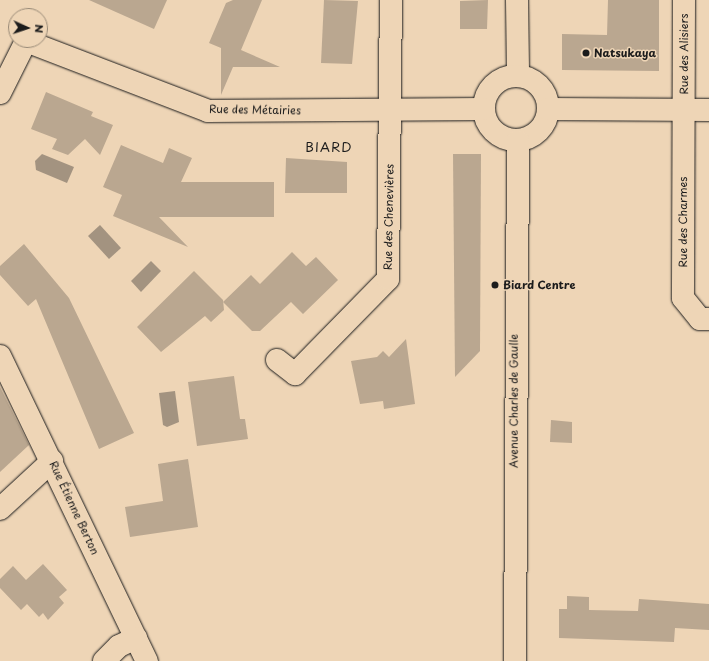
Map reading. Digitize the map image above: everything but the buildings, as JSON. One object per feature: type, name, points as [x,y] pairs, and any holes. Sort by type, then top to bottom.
[{"type":"street","name":"Rue des Chenevières","points":[[277,360],[295,374],[388,279],[390,0]]},
{"type":"street","points":[[517,0],[518,75]]},
{"type":"street","name":"Rue des Alisiers","points":[[683,108],[684,0]]},
{"type":"street","name":"Rue des Métairies","points":[[0,93],[26,42],[208,110],[483,109]]},
{"type":"street","points":[[518,75],[528,78],[543,90],[548,109],[542,127],[518,141],[508,140],[490,129],[483,109],[484,99],[497,81],[518,75]]},
{"type":"street","points":[[548,109],[683,108],[709,110]]},
{"type":"street","name":"Rue des Charmes","points":[[683,108],[683,298],[700,319],[709,319]]},
{"type":"street","name":"Avenue Charles de Gaulle","points":[[515,661],[518,141]]},
{"type":"street","name":"Rue Étienne Berton","points":[[0,356],[147,661]]},
{"type":"street","points":[[0,509],[52,462]]},
{"type":"street","points":[[104,661],[119,646],[136,638]]},
{"type":"shaded area","points":[[42,154],[74,167],[67,183],[36,170],[35,161]]},
{"type":"shaded area","points":[[100,225],[121,248],[109,259],[88,236]]},
{"type":"shaded area","points":[[151,261],[161,271],[141,292],[131,281]]},
{"type":"shaded area","points":[[175,391],[179,422],[167,427],[163,425],[159,393]]},
{"type":"place","name":"Natsukaya","points":[[586,53]]},
{"type":"place","name":"Biard Centre","points":[[495,285]]},
{"type":"district","name":"BIARD","points":[[329,147]]}]
